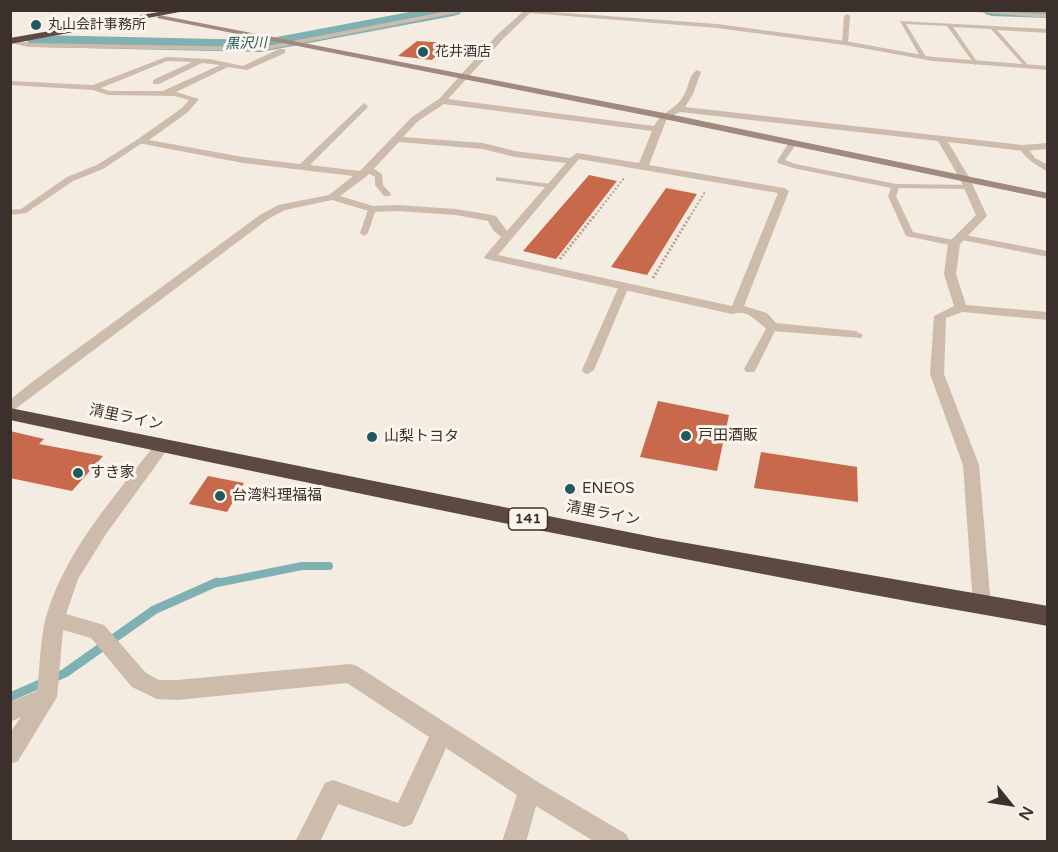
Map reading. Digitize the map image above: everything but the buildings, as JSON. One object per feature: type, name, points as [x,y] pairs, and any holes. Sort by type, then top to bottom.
[{"type":"highway","points":[[10,41],[159,17],[186,10]]},
{"type":"highway","name":"清里ライン","points":[[10,414],[824,578],[1047,616]]},
{"type":"street","points":[[57,33],[66,38],[231,50],[295,44],[428,10]]},
{"type":"street","points":[[10,41],[20,44],[154,44],[275,40],[470,10]]},
{"type":"street","points":[[975,10],[1044,15]]},
{"type":"street","points":[[1017,10],[1044,15]]},
{"type":"street","points":[[10,408],[37,385],[264,217],[282,207],[332,197],[366,171],[415,119],[442,100],[501,36],[529,11],[717,26],[845,43],[923,57],[1047,68]]},
{"type":"street","points":[[159,17],[663,116],[967,183],[1047,196]]},
{"type":"street","points":[[94,88],[166,59],[201,61],[244,68],[295,44]]},
{"type":"street","points":[[156,81],[201,61]]},
{"type":"street","points":[[164,94],[227,65]]},
{"type":"street","points":[[679,110],[689,94],[697,72]]},
{"type":"street","points":[[10,83],[94,88],[108,93],[164,94],[195,99],[185,110],[141,141]]},
{"type":"street","points":[[442,100],[657,129]]},
{"type":"street","points":[[303,166],[364,106]]},
{"type":"street","points":[[644,167],[663,116],[679,110],[1023,148],[1047,146]]},
{"type":"street","points":[[941,138],[967,183],[982,216],[957,240],[950,274],[961,308]]},
{"type":"street","points":[[396,139],[483,146],[515,154],[573,161]]},
{"type":"street","points":[[141,141],[243,160],[366,171]]},
{"type":"street","points":[[737,308],[784,191],[577,156],[490,256],[732,310],[737,308],[762,316],[772,327],[856,335]]},
{"type":"street","points":[[332,197],[372,209],[397,208],[492,218],[497,228],[507,237]]},
{"type":"street","points":[[982,606],[971,465],[937,374],[940,316],[961,308],[1047,316]]},
{"type":"street","points":[[10,753],[47,697],[55,619],[70,577],[100,529],[162,446]]},
{"type":"street","points":[[55,619],[97,631],[139,680],[157,689],[177,690],[350,673],[530,790],[618,842]]},
{"type":"street","points":[[10,712],[47,697]]},
{"type":"street","points":[[307,842],[333,791],[404,816],[442,733]]},
{"type":"street","points":[[514,842],[530,790]]},
{"type":"lane","points":[[845,43],[847,16]]},
{"type":"lane","points":[[923,57],[903,22],[1047,31]]},
{"type":"lane","points":[[949,25],[975,63]]},
{"type":"lane","points":[[993,28],[1027,67]]},
{"type":"lane","points":[[1040,31],[1047,39]]},
{"type":"lane","points":[[10,213],[23,211],[70,179],[100,166],[141,141]]},
{"type":"lane","points":[[793,143],[781,161],[793,166],[896,186],[967,183]]},
{"type":"lane","points":[[1023,148],[1032,160],[1042,164],[1047,170]]},
{"type":"lane","points":[[366,171],[379,176],[379,185],[387,194]]},
{"type":"lane","points":[[499,179],[551,186]]},
{"type":"lane","points":[[896,186],[892,196],[909,234],[1047,254]]},
{"type":"lane","points":[[364,233],[372,209]]},
{"type":"lane","points":[[588,370],[624,286]]},
{"type":"lane","points":[[750,369],[772,327]]},
{"type":"path","points":[[551,270],[628,173]]},
{"type":"path","points":[[645,291],[707,188]]},
{"type":"waterway","name":"黒沢川","points":[[37,41],[261,46],[453,10]]},
{"type":"waterway","name":"黒沢川","points":[[992,10],[1048,12]]},
{"type":"waterway","points":[[213,584],[302,566],[329,566]]},
{"type":"waterway","points":[[213,584],[217,582]]},
{"type":"waterway","points":[[10,697],[65,673],[154,610],[213,584]]},
{"type":"place","name":"丸山会計事務所","points":[[36,25]]},
{"type":"place","name":"花井酒店","points":[[423,52]]},
{"type":"place","name":"戸田酒販","points":[[686,436]]},
{"type":"place","name":"山梨トヨタ","points":[[372,437]]},
{"type":"place","name":"すき家","points":[[78,473]]},
{"type":"place","name":"ENEOS","points":[[570,489]]},
{"type":"place","name":"台湾料理福福","points":[[220,496]]}]
